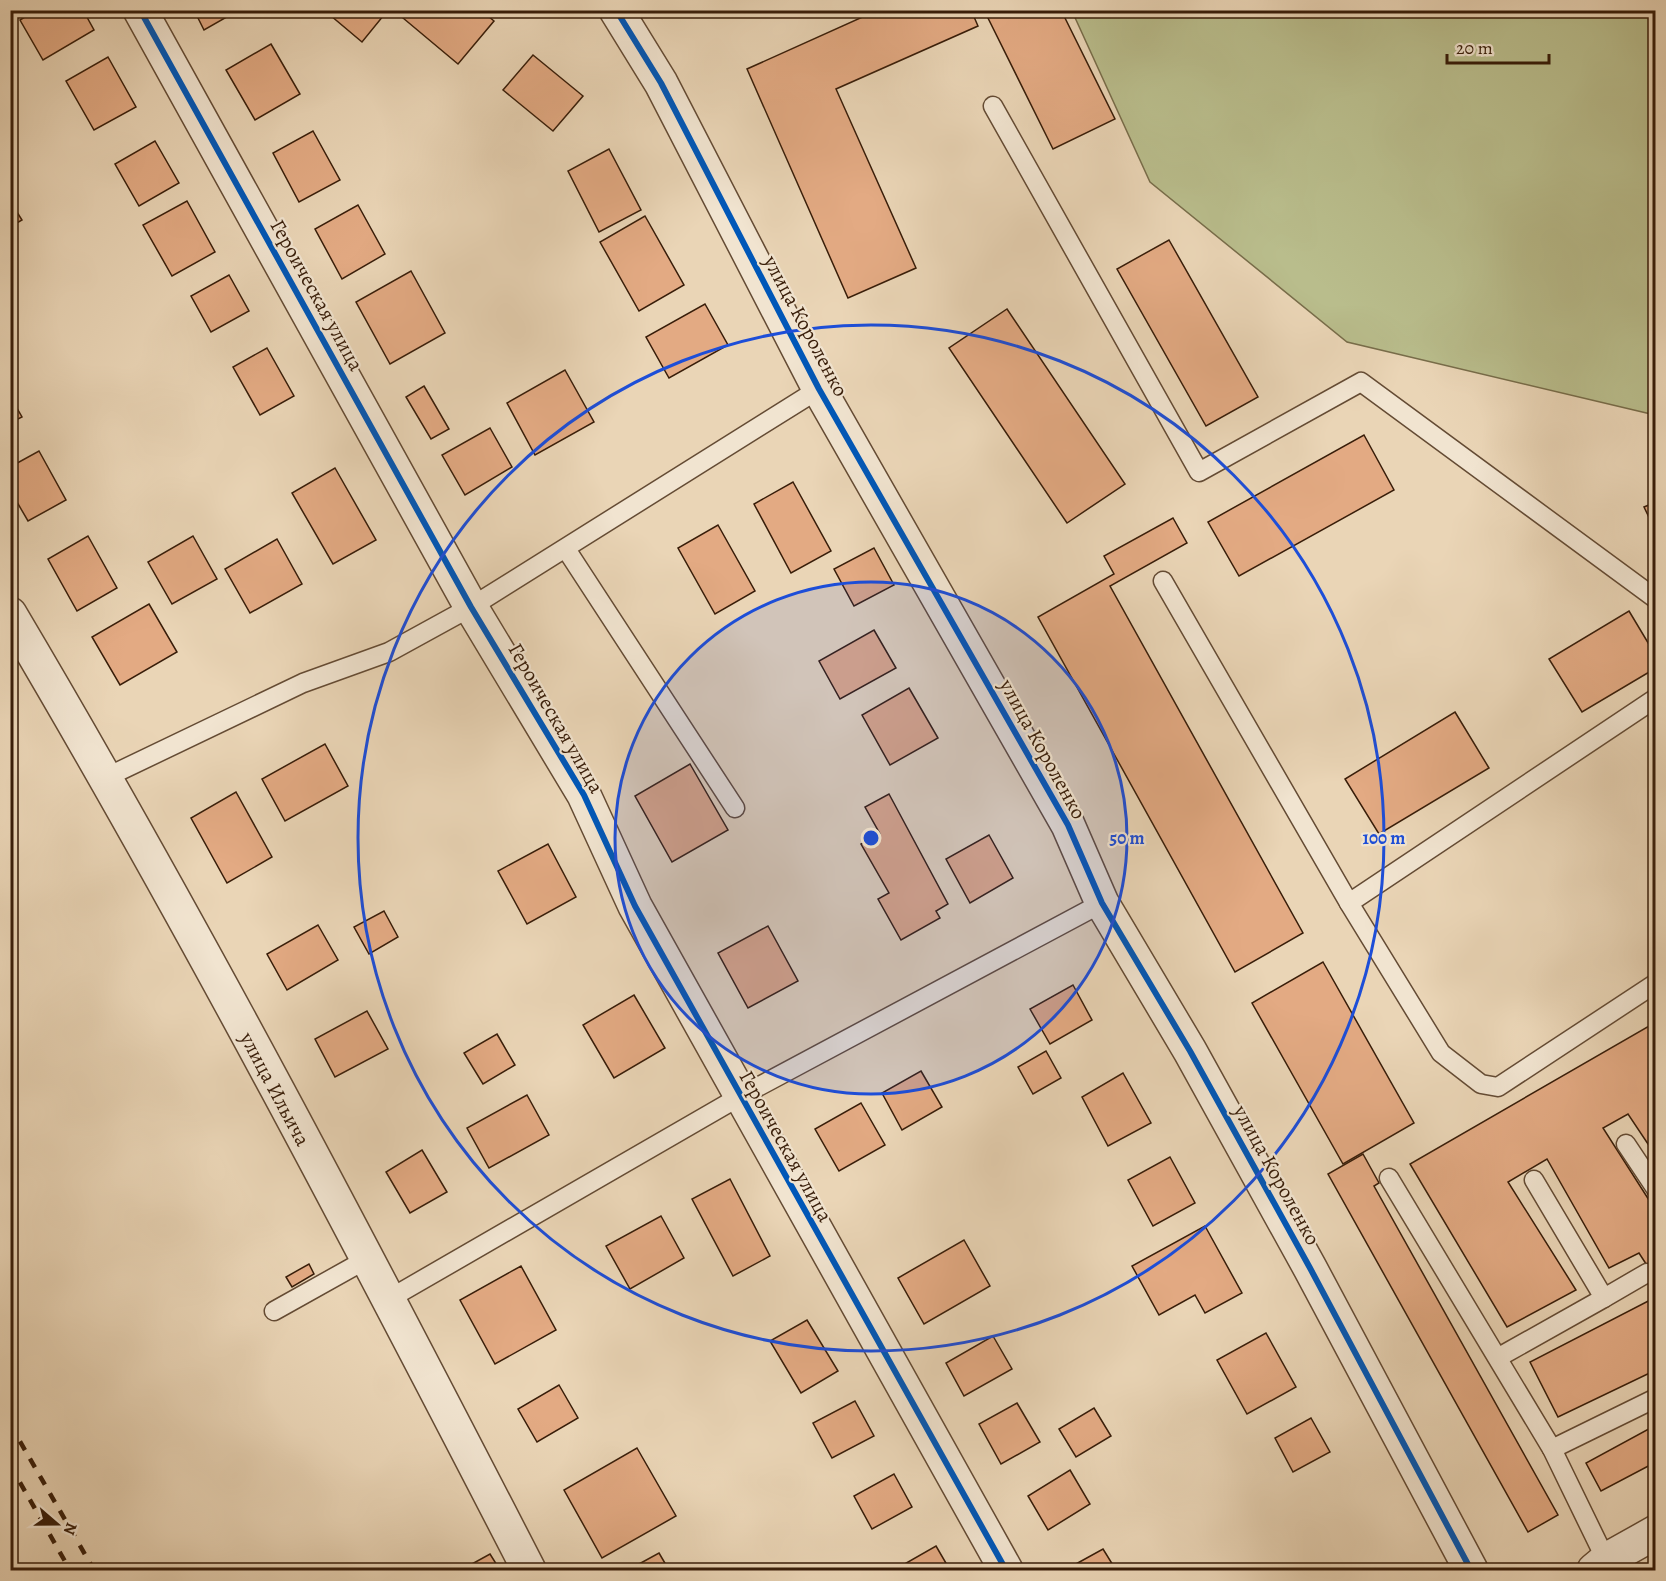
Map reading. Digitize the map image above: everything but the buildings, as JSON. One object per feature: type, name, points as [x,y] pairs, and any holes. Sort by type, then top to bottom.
[{"type":"street","name":"Героическая улица","points":[[140,10],[471,607],[584,795],[635,906],[1006,1570]]},
{"type":"street","name":"улица Короленко","points":[[616,10],[662,83],[819,389],[1068,825],[1102,903],[1207,1082],[1471,1570]]},
{"type":"street","name":"улица Ильича","points":[[10,614],[107,777],[389,1299],[529,1570]]},
{"type":"street","points":[[1600,1565],[1656,1532]]},
{"type":"lane","points":[[993,106],[1199,472],[1361,382],[1656,599]]},
{"type":"lane","points":[[107,777],[303,683],[389,652],[471,607],[566,549],[819,389]]},
{"type":"lane","points":[[566,549],[735,808]]},
{"type":"lane","points":[[1163,581],[1350,903],[1441,1053],[1481,1084],[1498,1087],[1656,983]]},
{"type":"lane","points":[[1350,903],[1656,698]]},
{"type":"lane","points":[[389,1299],[740,1097],[1102,903]]},
{"type":"lane","points":[[1626,1144],[1656,1189]]},
{"type":"lane","points":[[1389,1178],[1499,1357],[1552,1449],[1600,1565]]},
{"type":"lane","points":[[1534,1179],[1604,1298]]},
{"type":"lane","points":[[274,1311],[367,1259]]},
{"type":"lane","points":[[1499,1357],[1647,1274]]},
{"type":"lane","points":[[1552,1449],[1656,1398]]},
{"type":"green space","points":[[1072,11],[1655,11],[1655,415],[1347,342],[1150,182]]},
{"type":"railway","points":[[10,1424],[94,1570]]},
{"type":"railway","points":[[10,1465],[70,1570]]},
{"type":"cycle path","points":[[140,10],[471,607],[584,795],[635,906],[1006,1570]]},
{"type":"cycle path","points":[[616,10],[661,83],[819,389],[1068,825],[1102,903],[1190,1051],[1310,1268],[1471,1570]]}]
